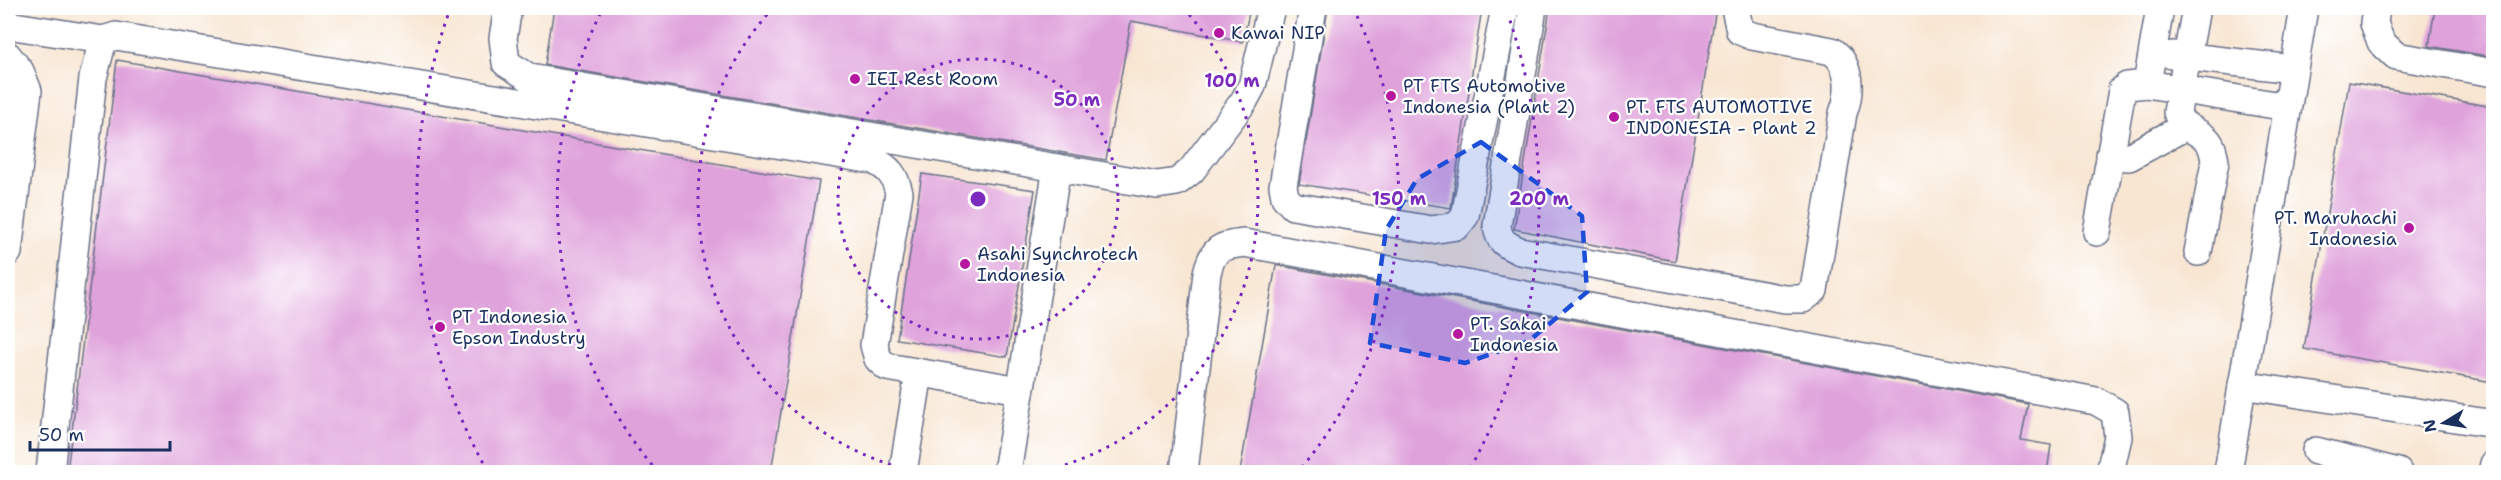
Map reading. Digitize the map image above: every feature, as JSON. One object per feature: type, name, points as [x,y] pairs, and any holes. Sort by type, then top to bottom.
[{"type":"lane","points":[[508,8],[503,38],[506,63],[530,78],[1157,185],[1177,182],[1191,171],[1244,100],[1252,86],[1271,8]]},
{"type":"lane","points":[[1313,8],[1283,186],[1285,197],[1293,206],[1431,230],[1457,225],[1464,216],[1505,8]]},
{"type":"lane","points":[[1533,8],[1497,226],[1499,238],[1505,245],[1520,251],[1785,299],[1803,299],[1814,290],[1843,113],[1848,101],[1845,67],[1840,57],[1832,51],[1752,36],[1740,31],[1735,8]]},
{"type":"lane","points":[[2147,84],[2160,8]]},
{"type":"lane","points":[[2196,8],[2177,112],[2180,121],[2200,132],[2211,142],[2214,150],[2215,162],[2198,252]]},
{"type":"lane","points":[[2228,472],[2304,8]]},
{"type":"lane","points":[[2376,8],[2374,22],[2381,42],[2396,56],[2493,73]]},
{"type":"lane","points":[[8,25],[103,40],[116,36],[147,40],[873,160],[887,167],[896,178],[899,193],[874,345],[878,358],[887,367],[1020,390]]},
{"type":"lane","points":[[50,472],[88,111],[93,78],[103,40]]},
{"type":"lane","points":[[2153,52],[2293,69]]},
{"type":"lane","points":[[8,56],[20,71],[28,91],[8,252]]},
{"type":"lane","points":[[2097,232],[2122,90],[2127,86],[2147,84],[2288,107]]},
{"type":"lane","points":[[2110,155],[2129,157],[2186,126]]},
{"type":"lane","points":[[1006,472],[1057,168]]},
{"type":"lane","points":[[1184,472],[1211,256],[1224,246],[1244,243],[2096,401],[2115,412],[2118,437],[2110,472]]},
{"type":"lane","points":[[903,472],[919,373]]},
{"type":"lane","points":[[2242,386],[2493,424]]},
{"type":"lane","points":[[2316,451],[2398,472]]},
{"type":"lane","points":[[2492,472],[2493,464]]},
{"type":"highlighted area","points":[[1481,142],[1582,216],[1587,292],[1529,341],[1465,363],[1370,343],[1386,230],[1417,179]]},
{"type":"building","name":"IEI Rest Room","points":[[554,8],[1250,8],[1243,42],[1131,21],[1106,160],[545,65]]},
{"type":"building","name":"PT FTS Automotive Indonesia (Plant 2)","points":[[1328,8],[1482,8],[1451,208],[1299,184]]},
{"type":"building","name":"PT. FTS AUTOMOTIVE INDONESIA - Plant 2","points":[[1550,8],[1716,8],[1675,261],[1514,229]]},
{"type":"building","points":[[2435,8],[2493,8],[2493,57],[2429,46]]},
{"type":"building","name":"PT Indonesia Epson Industry","points":[[117,60],[819,181],[771,472],[67,472]]},
{"type":"building","name":"PT. Maruhachi Indonesia","points":[[2349,82],[2493,107],[2493,382],[2304,349]]},
{"type":"building","name":"Asahi Synchrotech Indonesia","points":[[922,174],[1035,190],[1007,357],[897,339]]},
{"type":"building","name":"PT. Sakai Indonesia","points":[[1276,265],[2028,404],[2021,440],[2051,445],[2047,472],[1240,472]]},
{"type":"place","name":"Kawai NIP","points":[[1219,33]]},
{"type":"place","name":"IEI Rest Room","points":[[855,79]]},
{"type":"place","name":"PT FTS Automotive Indonesia (Plant 2)","points":[[1391,96]]},
{"type":"place","name":"PT. FTS AUTOMOTIVE INDONESIA - Plant 2","points":[[1614,117]]},
{"type":"place","name":"PT. Maruhachi Indonesia","points":[[2409,228]]},
{"type":"place","name":"Asahi Synchrotech Indonesia","points":[[965,264]]},
{"type":"place","name":"PT Indonesia Epson Industry","points":[[440,327]]},
{"type":"place","name":"PT. Sakai Indonesia","points":[[1458,334]]}]
